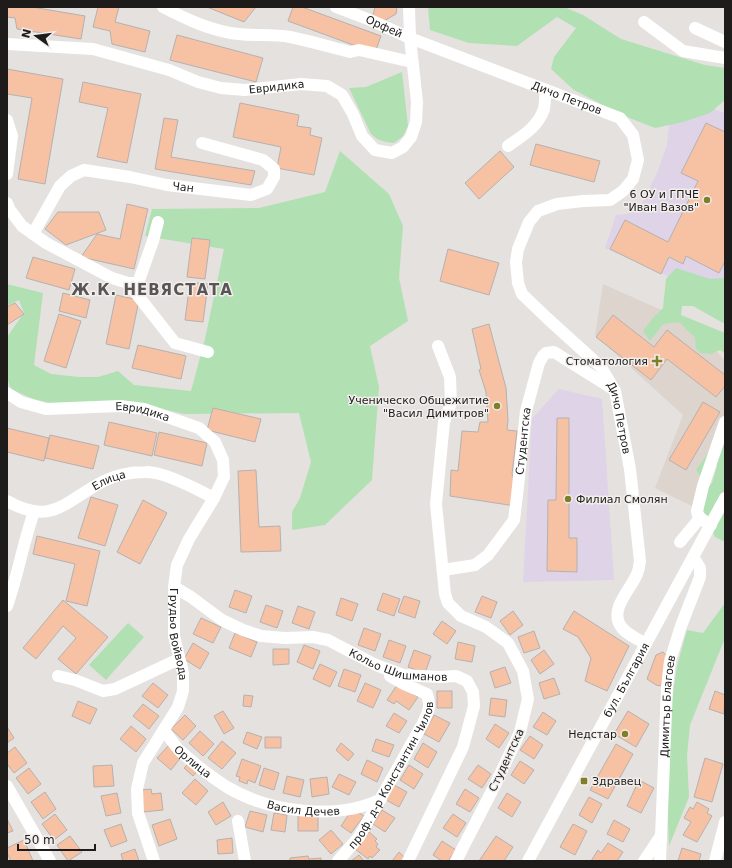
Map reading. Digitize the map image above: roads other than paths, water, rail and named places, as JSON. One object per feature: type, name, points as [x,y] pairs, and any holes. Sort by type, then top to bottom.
[{"type":"street","points":[[163,7],[187,19],[211,28],[238,34],[268,34],[350,52],[359,50],[412,62]]},
{"type":"street","name":"Орфей","points":[[336,7],[410,38]]},
{"type":"street","points":[[409,7],[410,38]]},
{"type":"street","points":[[644,22],[683,51],[725,58]]},
{"type":"street","points":[[695,28],[725,42]]},
{"type":"street","name":"Евридика","points":[[7,44],[93,49],[169,70],[198,82],[221,88],[245,90],[301,84],[327,86],[342,95],[353,114],[362,136],[375,150],[392,153],[403,147],[411,137],[416,122],[417,102],[410,38]]},
{"type":"street","name":"Дичо Петров","points":[[410,38],[620,118],[633,135],[638,160],[633,179],[623,191],[610,200],[557,204],[538,211],[529,222],[518,249],[516,262],[518,283],[522,294],[601,367],[615,391],[630,469],[640,561],[638,573],[620,603],[618,619],[624,630],[646,644]]},
{"type":"street","points":[[508,146],[539,121],[544,108],[546,90]]},
{"type":"street","points":[[7,120],[12,136],[7,174]]},
{"type":"street","name":"Чан","points":[[33,234],[60,186],[71,176],[84,170],[130,177],[167,185],[251,195],[267,189],[272,184],[274,169],[263,160],[202,142]]},
{"type":"street","points":[[7,203],[14,217],[22,226],[54,248],[112,278],[128,283],[138,283],[158,222]]},
{"type":"street","points":[[128,283],[175,343],[208,352]]},
{"type":"street","name":"Студентска","points":[[438,346],[450,377],[451,403],[444,422],[436,504],[445,594],[448,603],[461,616],[486,627],[508,643],[523,671],[528,699],[520,732],[456,861]]},
{"type":"street","name":"Студентска","points":[[443,570],[475,565],[488,555],[514,520],[518,496],[526,411],[538,363],[542,356],[546,353],[554,352],[615,391]]},
{"type":"street","name":"Евридика","points":[[7,393],[21,402],[46,409],[120,406],[144,409],[198,428],[215,442],[222,460],[224,477],[214,498]]},
{"type":"street","points":[[711,525],[700,518],[697,514],[699,501],[725,422]]},
{"type":"street","name":"Елица","points":[[7,501],[34,512],[49,512],[63,507],[104,481],[120,475],[147,472],[160,474],[191,486],[214,498]]},
{"type":"street","name":"Грудьо Войвода","points":[[154,861],[138,813],[137,790],[143,762],[178,707],[183,691],[183,673],[174,636],[174,587],[177,565],[189,539],[214,498]]},
{"type":"street","name":"бул. България","points":[[528,861],[694,558],[725,498]]},
{"type":"street","points":[[7,606],[14,586],[24,544],[34,512]]},
{"type":"street","points":[[680,542],[700,518]]},
{"type":"street","name":"Димитър Благоев","points":[[660,861],[667,687],[670,661],[681,626],[700,577],[700,568],[694,558]]},
{"type":"street","name":"Кольо Шишманов","points":[[174,587],[222,620],[243,630],[261,636],[328,640],[376,665],[404,675],[440,677],[456,676],[467,681],[473,692],[474,706],[463,747],[408,861]]},
{"type":"street","points":[[58,676],[75,680],[103,691],[115,689],[179,659]]},
{"type":"street","name":"проф. д-р Константин Чилов","points":[[338,861],[359,837],[423,723],[430,703],[427,694],[391,677],[376,665]]},
{"type":"street","name":"Орлица","points":[[164,730],[179,749],[228,787]]},
{"type":"street","points":[[7,786],[50,861]]},
{"type":"street","name":"Васил Дечев","points":[[228,787],[250,798],[293,809],[334,811],[350,810],[381,799]]},
{"type":"street","points":[[238,821],[245,861]]},
{"type":"street","points":[[719,856],[725,822]]},
{"type":"street","points":[[644,861],[661,837]]},
{"type":"place","name":"6 ОУ и ГПЧЕ \"Иван Вазов\"","points":[[707,200]]},
{"type":"place","name":"Стоматология","points":[[657,361]]},
{"type":"place","name":"Ученическо Общежитие \"Васил Димитров\"","points":[[497,406]]},
{"type":"place","name":"Филиал Смолян","points":[[568,499]]},
{"type":"place","name":"Недстар","points":[[625,734]]},
{"type":"place","name":"Здравец","points":[[584,781]]},
{"type":"district","name":"Ж.К. НЕВЯСТАТА","points":[[152,290]]}]
